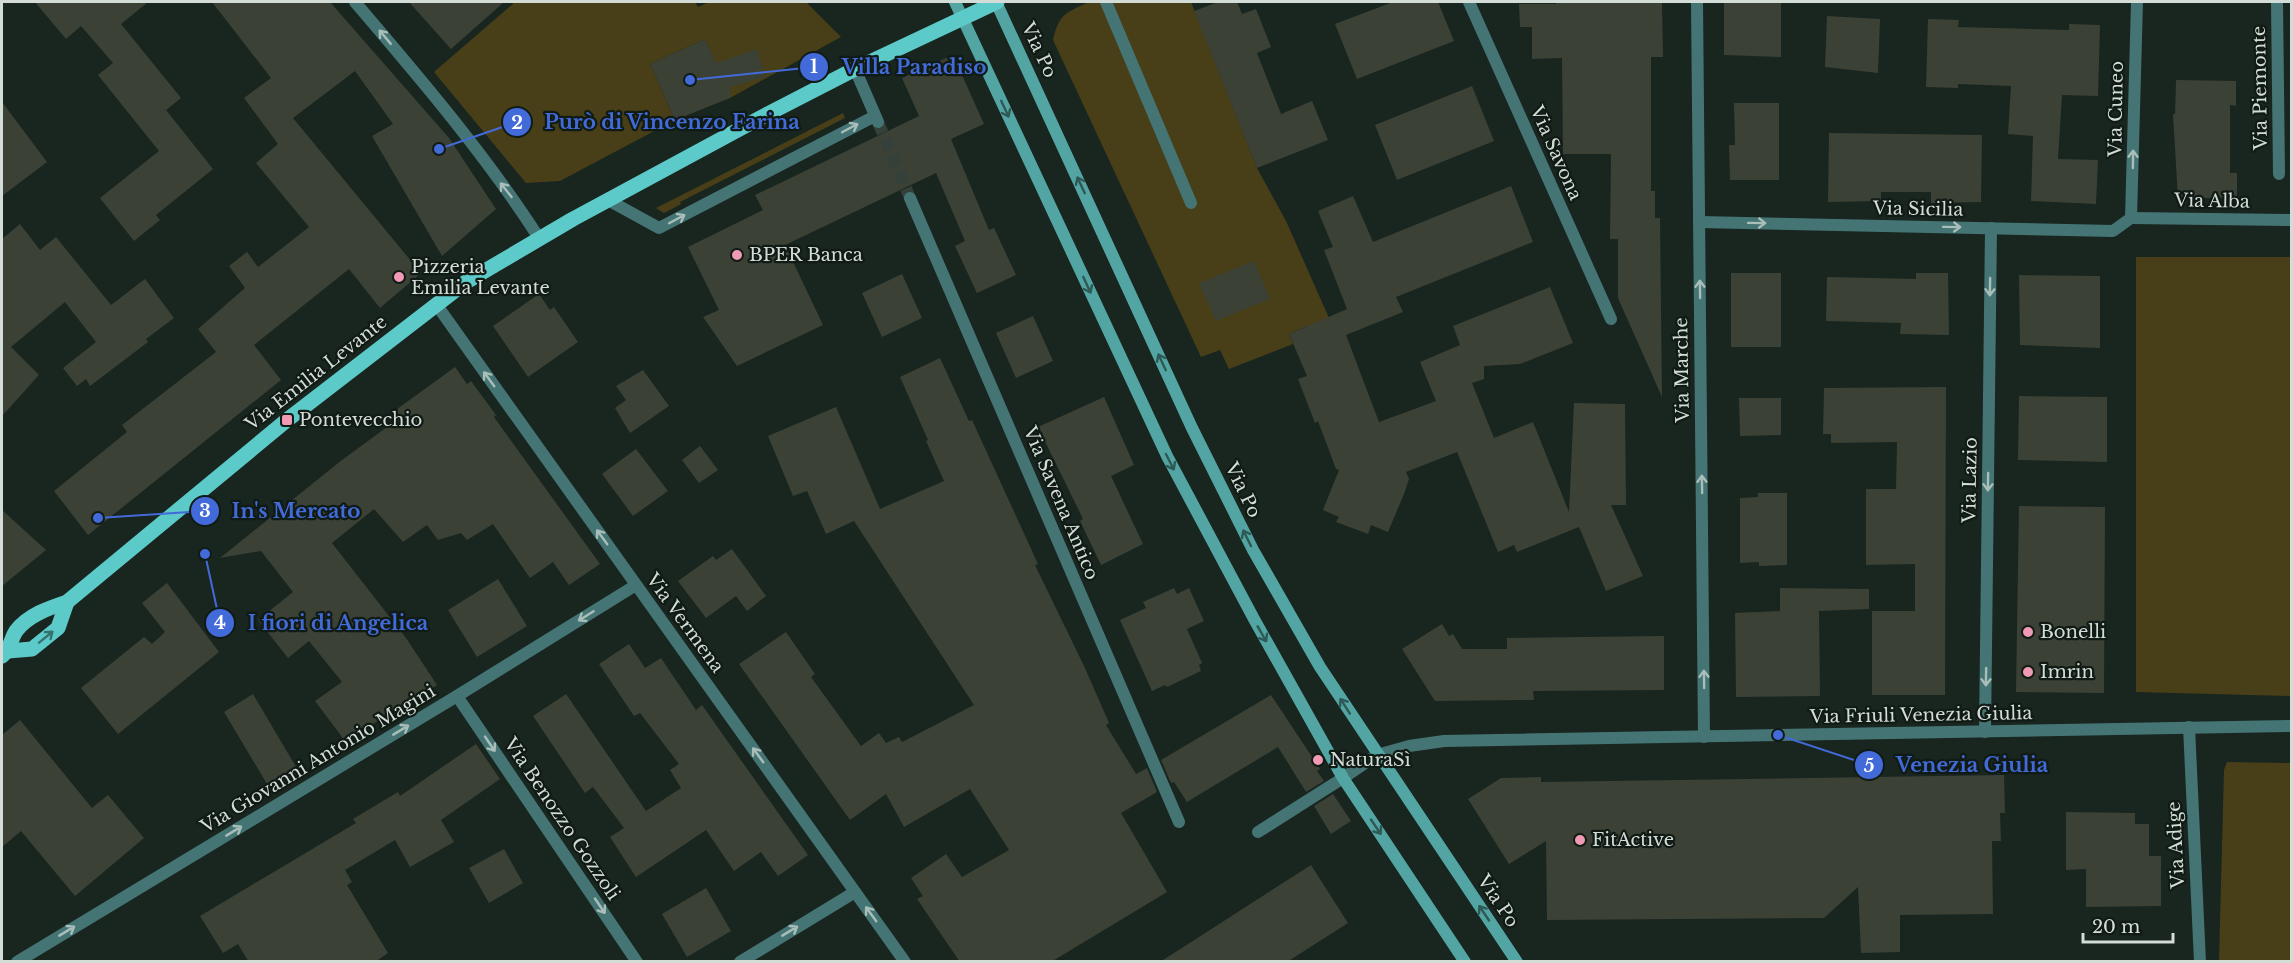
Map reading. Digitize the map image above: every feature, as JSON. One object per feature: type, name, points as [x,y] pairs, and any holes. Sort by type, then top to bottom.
[{"type":"main road","points":[[955,2],[1167,456],[1254,619],[1344,778],[1465,962]]},
{"type":"main road","name":"Via Emilia Levante","points":[[4,651],[16,631],[41,611],[67,602],[287,420],[466,282],[608,200],[855,69],[997,2]]},
{"type":"main road","name":"Via Po","points":[[997,2],[1192,428],[1253,550],[1320,667],[1517,962]]},
{"type":"main road","name":"Via Emilia Levante","points":[[4,651],[32,649],[58,628],[67,602]]},
{"type":"street","points":[[355,2],[414,71],[515,202],[539,238]]},
{"type":"street","points":[[1106,2],[1191,203]]},
{"type":"street","name":"Via Savona","points":[[1469,2],[1611,318]]},
{"type":"street","name":"Via Marche","points":[[1696,2],[1704,737]]},
{"type":"street","name":"Via Cuneo","points":[[2131,218],[2137,2]]},
{"type":"street","name":"Via Piemonte","points":[[2277,2],[2280,174]]},
{"type":"street","points":[[608,200],[659,228],[876,119],[855,69]]},
{"type":"street","name":"Via Savena Antico","points":[[910,198],[1179,822]]},
{"type":"street","name":"Via Sicilia","points":[[1699,222],[2113,231],[2131,218]]},
{"type":"street","name":"Via Alba","points":[[2131,218],[2292,219]]},
{"type":"street","name":"Via Lazio","points":[[1985,732],[1991,228]]},
{"type":"street","name":"Via Vermena","points":[[436,304],[905,962]]},
{"type":"street","name":"Via Giovanni Antonio Magini","points":[[16,962],[457,696],[636,585]]},
{"type":"street","name":"Via Benozzo Gozzoli","points":[[457,696],[638,962]]},
{"type":"street","name":"Via Friuli Venezia Giulia","points":[[1258,832],[1377,755],[1409,746],[1444,741],[2292,726]]},
{"type":"street","name":"Via Adige","points":[[2189,727],[2200,962]]},
{"type":"street","points":[[740,962],[855,892]]},
{"type":"shaded area","points":[[515,2],[695,2],[698,7],[709,2],[806,2],[841,37],[730,98],[705,39],[650,64],[675,120],[560,181],[526,183],[434,72]]},
{"type":"shaded area","points":[[1089,2],[1191,2],[1257,168],[1286,221],[1333,327],[1313,338],[1307,326],[1289,334],[1293,344],[1229,369],[1220,350],[1201,357],[1053,40],[1064,15]]},
{"type":"shaded area","points":[[843,113],[845,118],[680,202],[681,204],[664,213],[656,208]]},
{"type":"shaded area","points":[[2136,257],[2291,257],[2291,696],[2136,692]]},
{"type":"shaded area","points":[[2227,762],[2291,763],[2291,961],[2219,961],[2224,770]]},
{"type":"building","points":[[35,2],[148,2],[121,24],[181,98],[166,110],[213,169],[156,215],[160,220],[134,241],[100,198],[159,151],[98,75],[113,63],[81,26],[66,39]]},
{"type":"building","points":[[212,2],[330,2],[449,138],[496,209],[442,256],[372,136],[393,124],[355,71],[293,118],[421,273],[380,308],[349,269],[254,345],[281,380],[88,535],[54,491],[127,432],[122,425],[216,352],[198,329],[245,288],[229,266],[247,252],[258,267],[309,227],[256,163],[278,144],[244,98],[271,78]]},
{"type":"building","points":[[409,2],[504,2],[451,49]]},
{"type":"building","points":[[1218,2],[1237,2],[1242,14],[1256,9],[1271,47],[1257,53],[1281,114],[1312,101],[1328,140],[1257,168],[1194,11]]},
{"type":"building","points":[[1393,2],[1438,2],[1454,41],[1357,79],[1335,24]]},
{"type":"building","points":[[1556,2],[1662,2],[1663,57],[1651,57],[1651,191],[1655,191],[1655,218],[1660,218],[1662,397],[1618,298],[1618,239],[1610,239],[1611,154],[1563,154],[1562,58],[1532,59],[1532,27],[1520,27],[1519,4],[1556,4]]},
{"type":"building","points":[[1724,2],[1781,2],[1781,57],[1724,55]]},
{"type":"building","points":[[1827,16],[1880,19],[1878,73],[1825,67]]},
{"type":"building","points":[[1928,19],[1959,20],[1958,27],[2069,30],[2069,24],[2100,25],[2098,96],[2062,95],[2058,159],[2098,160],[2096,204],[2031,201],[2033,136],[2008,134],[2011,86],[1958,84],[1958,88],[1926,87]]},
{"type":"building","points":[[705,39],[716,63],[757,49],[765,77],[730,87],[730,98],[675,120],[650,64]]},
{"type":"building","points":[[953,55],[984,124],[951,139],[989,230],[994,228],[1016,275],[977,293],[955,246],[965,241],[936,173],[785,245],[823,325],[737,366],[703,317],[719,310],[688,247],[763,210],[755,195],[919,116],[902,78]]},
{"type":"building","points":[[2176,80],[2236,81],[2236,106],[2230,105],[2230,173],[2237,173],[2237,197],[2178,199],[2173,114],[2175,114]]},
{"type":"building","points":[[1472,86],[1494,141],[1397,180],[1375,125]]},
{"type":"building","points":[[2,102],[47,162],[2,196]]},
{"type":"building","points":[[1734,103],[1779,103],[1779,180],[1730,180],[1729,145],[1735,145]]},
{"type":"building","points":[[1829,133],[1982,135],[1981,202],[1931,203],[1931,192],[1881,192],[1881,201],[1828,202]]},
{"type":"building","points":[[1511,186],[1533,242],[1396,297],[1403,312],[1346,335],[1379,422],[1436,401],[1420,362],[1460,345],[1453,326],[1550,287],[1573,343],[1520,364],[1484,366],[1484,379],[1472,383],[1494,438],[1533,422],[1569,512],[1574,403],[1625,404],[1626,505],[1611,505],[1643,576],[1606,591],[1579,527],[1517,552],[1514,545],[1498,552],[1457,452],[1406,472],[1409,479],[1388,532],[1371,525],[1368,534],[1336,522],[1339,517],[1323,510],[1339,470],[1336,469],[1318,421],[1315,423],[1298,379],[1307,376],[1289,334],[1347,309],[1324,250],[1333,247],[1318,211],[1353,196],[1373,242]]},
{"type":"building","points":[[20,224],[40,250],[56,237],[111,305],[145,279],[174,318],[146,339],[148,342],[90,386],[86,379],[77,386],[63,368],[96,342],[65,302],[11,347],[39,375],[2,416],[2,239]]},
{"type":"building","points":[[1254,261],[1270,299],[1216,321],[1199,283]]},
{"type":"building","points":[[1731,273],[1781,273],[1781,347],[1731,347]]},
{"type":"building","points":[[1916,273],[1948,273],[1949,335],[1900,334],[1901,323],[1826,321],[1827,277],[1916,279]]},
{"type":"building","points":[[902,274],[922,318],[882,337],[862,293]]},
{"type":"building","points":[[2019,275],[2100,276],[2100,348],[2020,345]]},
{"type":"building","points":[[539,294],[550,310],[554,307],[578,342],[528,377],[493,326]]},
{"type":"building","points":[[1033,316],[1053,361],[1016,378],[996,333]]},
{"type":"building","points":[[940,358],[969,421],[972,420],[1038,564],[1035,565],[1109,723],[1106,725],[1136,774],[1147,768],[1157,792],[1121,813],[1167,892],[1051,962],[960,962],[917,899],[923,896],[911,878],[946,854],[962,877],[1009,850],[970,789],[904,827],[886,794],[850,820],[739,664],[786,632],[815,674],[811,677],[861,746],[879,733],[886,743],[899,737],[902,742],[974,705],[854,521],[826,534],[807,491],[793,496],[768,436],[836,407],[880,509],[944,481],[900,377]]},
{"type":"building","points":[[455,367],[467,384],[471,381],[496,415],[494,417],[600,564],[569,585],[553,562],[530,578],[493,524],[467,540],[461,533],[438,540],[427,525],[403,542],[374,509],[332,543],[406,638],[437,685],[345,741],[315,701],[342,682],[309,641],[288,658],[258,620],[293,592],[261,551],[220,558],[342,460],[398,419],[393,412]]},
{"type":"building","points":[[643,370],[669,406],[630,433],[615,408],[626,400],[616,386]]},
{"type":"building","points":[[1946,387],[1945,695],[1872,695],[1872,611],[1915,611],[1915,564],[1866,565],[1866,489],[1896,489],[1897,442],[1831,443],[1831,434],[1823,434],[1824,388]]},
{"type":"building","points":[[2019,396],[2107,397],[2107,462],[2018,460]]},
{"type":"building","points":[[1104,397],[1134,465],[1111,476],[1143,544],[1101,565],[1080,521],[1083,519],[1038,427]]},
{"type":"building","points":[[1739,398],[1781,398],[1781,435],[1740,436]]},
{"type":"building","points":[[700,446],[718,470],[699,483],[682,460]]},
{"type":"building","points":[[636,449],[668,491],[633,516],[602,474]]},
{"type":"building","points":[[1758,493],[1787,493],[1787,565],[1759,566],[1759,562],[1740,563],[1740,498],[1758,497]]},
{"type":"building","points":[[2019,506],[2105,507],[2104,693],[2016,692]]},
{"type":"building","points":[[2,510],[46,550],[2,586]]},
{"type":"building","points":[[732,549],[766,596],[747,611],[736,596],[706,618],[678,581],[713,556],[716,560]]},
{"type":"building","points":[[498,579],[527,626],[477,657],[448,610]]},
{"type":"building","points":[[167,583],[219,652],[118,734],[81,688],[144,637],[152,644],[165,632],[142,603]]},
{"type":"building","points":[[1174,588],[1177,594],[1189,588],[1204,621],[1187,629],[1202,663],[1199,665],[1201,671],[1167,687],[1165,685],[1152,691],[1120,620],[1146,608],[1143,602]]},
{"type":"building","points":[[1780,588],[1869,589],[1869,609],[1819,611],[1820,696],[1736,697],[1735,613],[1780,611]]},
{"type":"building","points":[[1442,624],[1449,636],[1453,634],[1462,649],[1507,649],[1507,638],[1664,636],[1664,690],[1533,691],[1534,700],[1435,701],[1402,649]]},
{"type":"building","points":[[629,644],[645,668],[661,658],[696,710],[702,705],[808,855],[778,876],[761,852],[734,871],[706,830],[636,877],[610,837],[624,828],[593,787],[585,793],[533,716],[566,694],[646,811],[681,788],[670,770],[679,764],[640,713],[634,716],[599,664]]},
{"type":"building","points":[[253,694],[299,772],[270,789],[224,712]]},
{"type":"building","points":[[1271,695],[1320,769],[1317,771],[1324,781],[1306,792],[1278,747],[1187,802],[1174,782],[1171,783],[1161,760]]},
{"type":"building","points":[[20,720],[92,808],[108,795],[144,838],[75,896],[21,831],[2,847],[2,735]]},
{"type":"building","points":[[476,744],[500,779],[441,820],[454,842],[410,867],[395,840],[345,870],[352,882],[347,885],[388,953],[375,962],[249,962],[238,944],[223,953],[200,916],[356,823],[353,819],[398,792],[400,796]]},
{"type":"building","points":[[2004,775],[2005,813],[2000,813],[2001,841],[1992,841],[1993,914],[1900,915],[1900,952],[1861,953],[1858,887],[1824,918],[1547,920],[1546,841],[1509,864],[1468,799],[1501,778],[1541,777],[1541,782]]},
{"type":"building","points":[[1333,794],[1351,821],[1331,834],[1314,806]]},
{"type":"building","points":[[2066,812],[2135,813],[2135,824],[2149,824],[2149,856],[2161,856],[2161,906],[2086,907],[2086,869],[2066,870]]},
{"type":"building","points":[[504,849],[523,883],[489,903],[469,868]]},
{"type":"building","points":[[1311,865],[1348,923],[1287,962],[1160,962]]},
{"type":"building","points":[[706,888],[731,931],[687,957],[662,914]]},
{"type":"tunnel","points":[[878,122],[910,198]]},
{"type":"place","name":"Villa Paradiso","points":[[690,80]]},
{"type":"place","name":"Purò di Vincenzo Farina","points":[[439,149]]},
{"type":"place","name":"BPER Banca","points":[[737,255]]},
{"type":"place","name":"Pizzeria Emilia Levante","points":[[399,277]]},
{"type":"place","name":"Pontevecchio","points":[[287,420]]},
{"type":"place","name":"In's Mercato","points":[[98,518]]},
{"type":"place","name":"I fiori di Angelica","points":[[205,554]]},
{"type":"place","name":"Bonelli","points":[[2028,632]]},
{"type":"place","name":"Imrin","points":[[2028,672]]},
{"type":"place","name":"Venezia Giulia","points":[[1778,735]]},
{"type":"place","name":"NaturaSì","points":[[1318,760]]},
{"type":"place","name":"FitActive","points":[[1580,840]]}]
